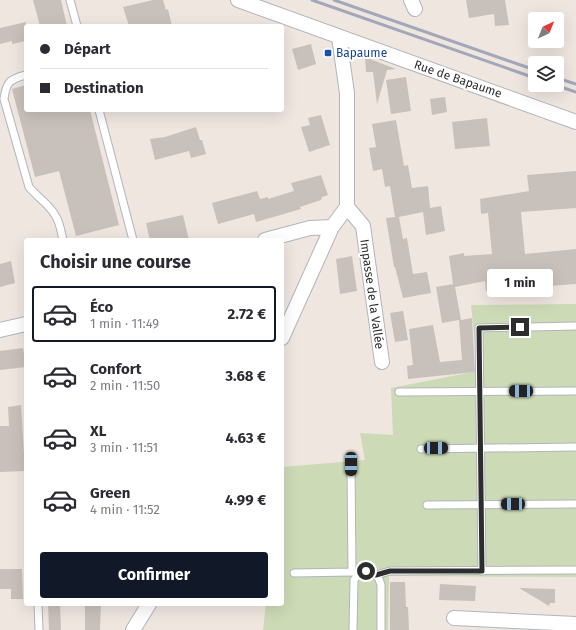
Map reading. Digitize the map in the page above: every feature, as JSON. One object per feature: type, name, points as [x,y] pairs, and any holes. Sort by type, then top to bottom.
[{"type":"street","name":"Rue de Bapaume","points":[[238,0],[576,122]]},
{"type":"street","points":[[284,334],[332,227],[347,207],[347,93],[339,37]]},
{"type":"street","name":"Impasse de la Vallée","points":[[347,207],[363,226],[382,362]]},
{"type":"street","points":[[272,238],[310,228],[332,227]]},
{"type":"street","points":[[0,330],[24,324]]},
{"type":"street","points":[[133,630],[148,606]]},
{"type":"street","points":[[454,618],[576,624]]},
{"type":"lane","points":[[70,0],[76,24]]},
{"type":"lane","points":[[24,75],[17,77],[8,83],[5,87],[4,99],[29,186],[56,215],[62,238]]},
{"type":"lane","points":[[100,112],[132,238]]},
{"type":"lane","points":[[482,571],[479,328],[576,326]]},
{"type":"lane","points":[[399,392],[576,391]]},
{"type":"lane","points":[[421,449],[576,448]]},
{"type":"lane","points":[[351,464],[354,574],[353,630]]},
{"type":"lane","points":[[427,505],[576,504]]},
{"type":"lane","points":[[376,575],[390,571],[576,570]]},
{"type":"lane","points":[[294,573],[354,574],[366,571],[372,572],[380,579],[381,585],[381,630]]},
{"type":"lane","points":[[38,606],[39,630]]},
{"type":"green space","points":[[576,304],[576,577],[389,576],[388,630],[263,630],[266,606],[284,606],[284,467],[365,460],[360,433],[393,435],[391,388],[478,371],[471,305]]},
{"type":"building","points":[[33,0],[61,0],[67,24],[39,24]]},
{"type":"building","points":[[153,0],[163,0],[166,10],[168,9],[172,24],[128,24],[123,7]]},
{"type":"building","points":[[466,0],[505,0],[509,25],[495,26],[494,14],[469,18]]},
{"type":"building","points":[[26,22],[26,24],[24,24],[24,41],[12,44],[12,41],[0,44],[0,28]]},
{"type":"building","points":[[311,44],[316,64],[298,70],[292,49]]},
{"type":"building","points":[[365,57],[396,69],[387,70],[377,104],[373,72],[366,72]]},
{"type":"building","points":[[406,77],[411,111],[391,114],[386,80]]},
{"type":"building","points":[[24,86],[24,112],[91,112],[119,225],[76,236],[59,171],[35,177],[12,89]]},
{"type":"building","points":[[445,97],[447,112],[432,115],[430,99]]},
{"type":"building","points":[[321,115],[330,145],[309,152],[301,127],[310,125],[308,118]]},
{"type":"building","points":[[487,118],[490,146],[455,149],[452,122]]},
{"type":"building","points":[[396,120],[404,166],[408,165],[412,188],[428,186],[430,208],[441,206],[445,231],[426,235],[423,212],[399,217],[403,239],[407,238],[413,274],[427,272],[431,293],[403,298],[394,267],[386,218],[395,217],[390,186],[385,187],[382,169],[373,171],[369,148],[376,147],[372,124]]},
{"type":"building","points":[[196,127],[206,154],[191,158],[189,151],[155,160],[150,139],[165,137]]},
{"type":"building","points":[[576,171],[576,208],[521,212],[525,254],[576,249],[576,284],[486,291],[485,281],[455,287],[461,320],[472,318],[475,372],[408,379],[407,366],[413,365],[409,329],[433,325],[440,362],[462,360],[459,320],[442,323],[436,287],[453,284],[449,256],[464,253],[464,256],[492,254],[488,213],[481,214],[480,199],[529,191],[527,175]]},
{"type":"building","points":[[321,175],[328,195],[322,197],[321,200],[300,207],[301,209],[256,222],[254,214],[218,224],[212,203],[257,191],[260,199],[268,197],[268,199],[294,191],[291,183]]},
{"type":"building","points":[[183,215],[189,238],[150,238],[146,223]]},
{"type":"building","points":[[352,256],[357,291],[340,294],[336,259]]},
{"type":"building","points":[[11,261],[15,283],[0,287],[0,264]]},
{"type":"building","points":[[403,311],[408,340],[395,342],[390,313]]},
{"type":"building","points":[[23,348],[24,367],[0,370],[0,351]]},
{"type":"building","points":[[21,405],[24,471],[0,472],[0,426],[9,426],[8,407]]},
{"type":"building","points":[[0,569],[22,569],[23,599],[11,599],[11,589],[0,589]]},
{"type":"building","points":[[390,582],[405,582],[409,630],[390,630]]},
{"type":"building","points":[[440,584],[476,586],[475,601],[439,600]]},
{"type":"building","points":[[519,588],[555,589],[555,603],[550,603],[549,606]]},
{"type":"building","points":[[48,606],[60,606],[61,630],[49,630]]},
{"type":"building","points":[[85,606],[101,606],[100,630],[85,630]]},
{"type":"railway","points":[[312,0],[528,76]]},
{"type":"railway","points":[[334,0],[528,68]]},
{"type":"railway","points":[[564,80],[576,84]]},
{"type":"railway","points":[[564,88],[576,92]]},
{"type":"place","name":"Bapaume","points":[[328,53]]},
{"type":"route","points":[[366,571],[372,572],[376,575],[390,571],[482,571],[479,328],[520,327]]}]
